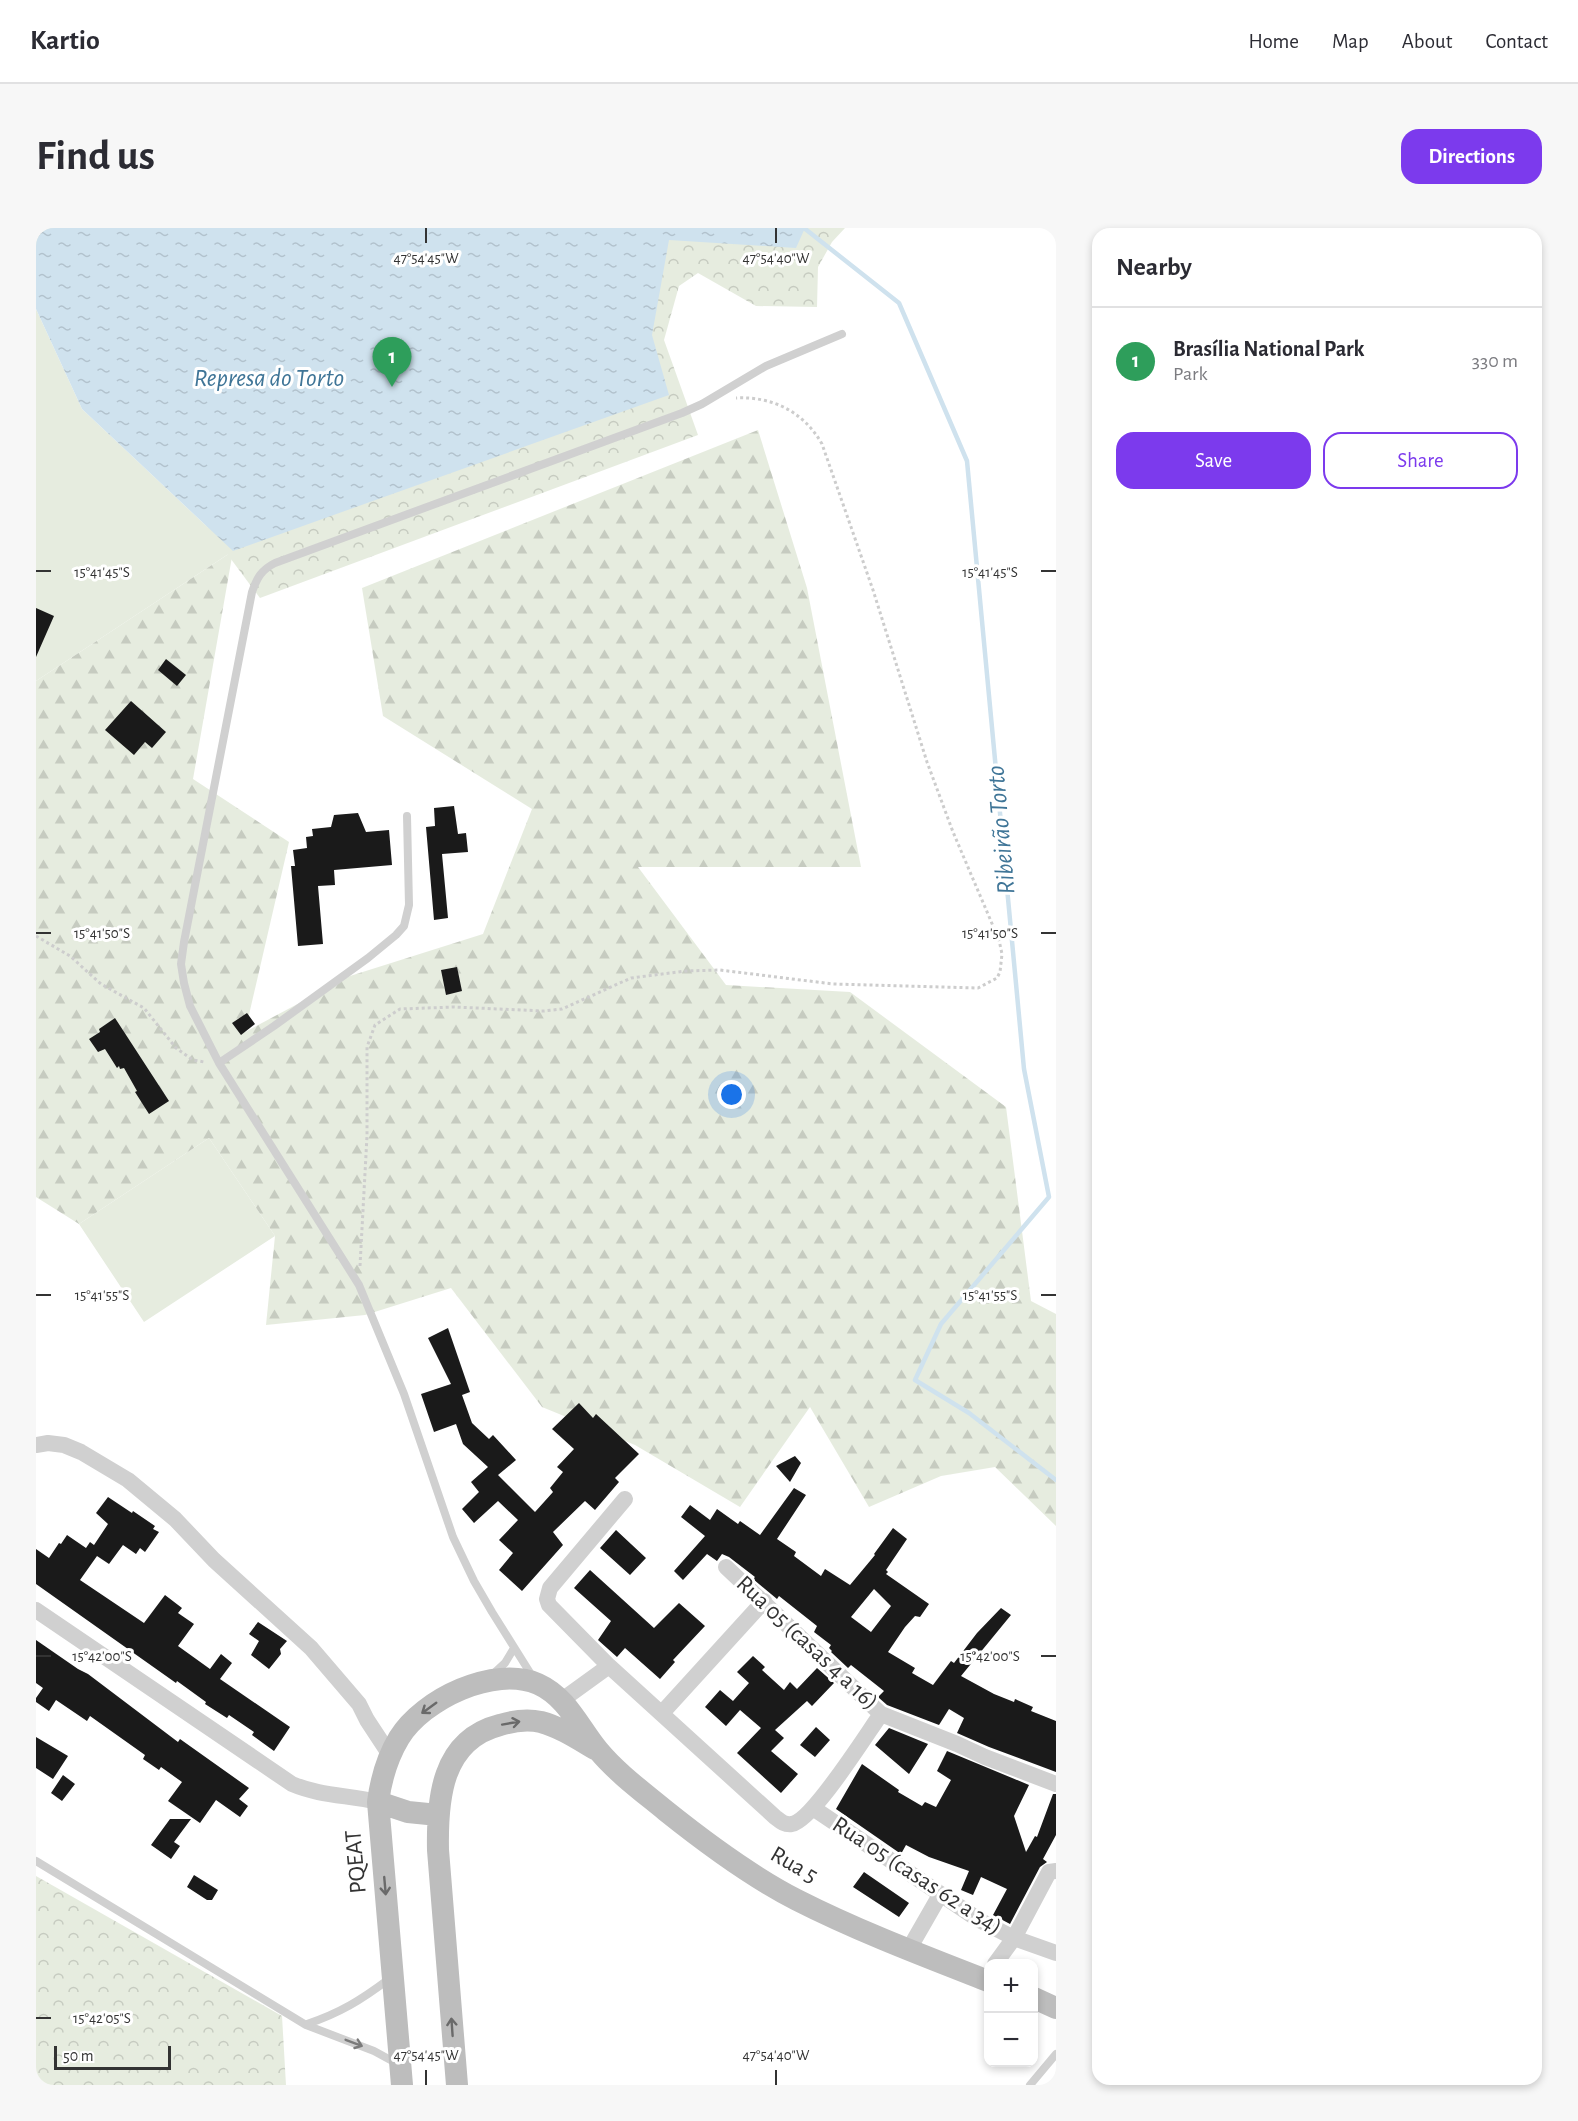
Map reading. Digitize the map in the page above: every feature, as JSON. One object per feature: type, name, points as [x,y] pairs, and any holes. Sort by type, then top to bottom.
[{"type":"street","points":[[36,1445],[48,1443],[81,1452],[128,1480],[175,1519],[214,1560],[311,1648],[359,1704],[390,1755]]},
{"type":"street","points":[[625,1499],[550,1588],[547,1599],[552,1610],[609,1666],[783,1823],[794,1823],[813,1808],[881,1714]]},
{"type":"street","name":"Rua 05 (casas 4 a 16)","points":[[726,1567],[881,1714],[1056,1784]]},
{"type":"street","points":[[662,1713],[764,1601]]},
{"type":"street","points":[[36,1610],[292,1784],[318,1794],[352,1796],[402,1810],[438,1815]]},
{"type":"street","points":[[542,1722],[562,1700],[609,1666]]},
{"type":"street","name":"PQEAT","points":[[401,2075],[378,1802],[384,1770],[400,1736],[417,1717],[441,1699],[459,1689],[481,1683],[521,1680],[538,1684]]},
{"type":"street","points":[[538,1684],[562,1700],[599,1751]]},
{"type":"street","points":[[457,2085],[438,1850],[438,1815],[449,1764],[470,1739],[490,1727],[512,1722],[542,1722],[599,1751]]},
{"type":"street","name":"Rua 5","points":[[599,1751],[633,1784],[667,1812],[772,1886],[843,1922],[909,1949],[984,1972]]},
{"type":"street","name":"Rua 05 (casas 62 a 34)","points":[[813,1808],[979,1920],[1014,1938],[1056,1953]]},
{"type":"street","points":[[999,1959],[1014,1938],[1049,1872],[1056,1871]]},
{"type":"street","points":[[909,1949],[940,1895]]},
{"type":"street","points":[[1038,2000],[1056,2008]]},
{"type":"lane","points":[[538,1684],[474,1581],[453,1537],[404,1394],[359,1285],[219,1063],[190,1006],[181,964],[248,615],[257,578],[265,568],[275,563],[682,413],[766,366],[842,334]]},
{"type":"lane","points":[[219,1063],[368,958],[404,926],[409,905],[407,816]]},
{"type":"lane","points":[[481,1683],[505,1663],[514,1648]]},
{"type":"lane","points":[[36,1862],[306,2025],[374,2051],[401,2075]]},
{"type":"lane","points":[[306,2025],[359,2002],[393,1976]]},
{"type":"lane","points":[[1030,2085],[1056,2054]]},
{"type":"path","points":[[359,1285],[367,1136],[367,1047],[375,1025],[400,1009],[454,1007],[544,1011],[562,1009],[632,978],[686,971],[720,970],[833,984],[964,988],[984,986],[997,978],[1000,972],[1002,954],[999,940],[952,832],[930,772],[873,590],[822,444],[816,433],[786,408],[771,401],[757,398],[730,398],[721,393]]},
{"type":"path","points":[[36,936],[70,956],[100,984],[144,1008],[177,1048],[193,1060],[219,1063]]},
{"type":"green space","name":"Represa do Torto","points":[[36,228],[845,228],[832,242],[818,267],[817,307],[756,306],[698,273],[679,286],[664,340],[698,435],[260,598],[36,297]]},
{"type":"green space","points":[[36,309],[82,409],[233,551],[36,681]]},
{"type":"green space","points":[[758,430],[807,588],[861,867],[638,867],[726,985],[850,992],[1006,1107],[1031,1301],[1056,1314],[1056,1526],[995,1467],[941,1476],[869,1507],[810,1407],[740,1507],[635,1445],[542,1407],[451,1288],[365,1315],[266,1325],[275,1236],[209,1138],[79,1224],[36,1197],[36,681],[233,551],[193,779],[289,842],[245,1032],[350,976],[483,934],[532,809],[383,716],[362,588]]},
{"type":"green space","points":[[209,1138],[275,1236],[144,1322],[79,1224]]},
{"type":"green space","points":[[36,1876],[282,2016],[286,2085],[36,2085]]},
{"type":"water","name":"Represa do Torto","points":[[36,228],[805,228],[796,248],[669,240],[652,335],[669,395],[233,551],[82,409],[36,309]]},
{"type":"building","points":[[36,608],[54,616],[36,657]]},
{"type":"building","points":[[166,659],[186,675],[177,686],[158,670]]},
{"type":"building","points":[[131,701],[166,732],[152,748],[145,742],[134,755],[105,730]]},
{"type":"building","points":[[454,806],[458,834],[466,833],[468,852],[442,854],[448,918],[434,920],[426,827],[435,826],[434,808]]},
{"type":"building","points":[[358,813],[366,832],[389,830],[392,865],[334,870],[335,885],[318,886],[323,944],[298,946],[291,866],[295,866],[293,850],[307,848],[306,837],[313,836],[312,829],[331,827],[334,815]]},
{"type":"building","points":[[457,967],[462,991],[446,995],[441,970]]},
{"type":"building","points":[[247,1013],[255,1024],[241,1035],[232,1023]]},
{"type":"building","points":[[115,1018],[169,1101],[149,1114],[124,1068],[120,1069],[119,1066],[117,1068],[105,1049],[98,1052],[89,1039]]},
{"type":"building","points":[[448,1328],[470,1392],[462,1395],[472,1423],[489,1439],[493,1435],[516,1460],[498,1475],[535,1512],[553,1492],[550,1488],[563,1472],[557,1467],[574,1449],[552,1429],[579,1403],[593,1418],[596,1414],[639,1454],[615,1478],[619,1482],[595,1510],[585,1501],[553,1532],[563,1545],[522,1591],[499,1570],[513,1553],[499,1540],[518,1520],[498,1501],[474,1523],[462,1509],[479,1492],[471,1482],[488,1467],[463,1444],[456,1424],[434,1432],[421,1394],[451,1384],[428,1338]]},
{"type":"building","points":[[795,1456],[801,1463],[790,1482],[776,1466]]},
{"type":"building","points":[[794,1488],[806,1495],[777,1539],[796,1552],[794,1556],[821,1576],[825,1569],[850,1585],[875,1555],[893,1528],[907,1539],[886,1570],[888,1572],[886,1574],[929,1604],[920,1617],[915,1616],[905,1627],[888,1652],[915,1668],[912,1673],[933,1685],[951,1661],[954,1663],[977,1633],[1001,1608],[1011,1615],[961,1676],[994,1694],[1014,1702],[1015,1699],[1033,1707],[1031,1711],[1056,1721],[1056,1772],[957,1733],[964,1718],[949,1709],[939,1725],[887,1705],[878,1697],[884,1691],[851,1665],[848,1668],[831,1652],[829,1648],[831,1645],[814,1632],[817,1626],[779,1596],[777,1599],[753,1579],[755,1577],[729,1557],[722,1554],[717,1561],[707,1554],[683,1580],[674,1571],[705,1536],[681,1517],[690,1505],[710,1520],[717,1509],[738,1524],[740,1521],[760,1535]],"holes":[[[874,1589],[891,1606],[871,1632],[851,1617]]]},
{"type":"building","points":[[108,1497],[155,1526],[153,1529],[159,1532],[145,1552],[140,1548],[136,1554],[123,1545],[109,1564],[97,1556],[80,1580],[144,1623],[165,1595],[182,1608],[178,1613],[194,1624],[178,1646],[210,1669],[221,1654],[232,1663],[220,1679],[290,1727],[274,1751],[252,1735],[254,1732],[229,1715],[227,1718],[205,1704],[206,1702],[177,1681],[176,1683],[36,1584],[36,1549],[49,1558],[67,1535],[86,1548],[90,1542],[94,1545],[108,1524],[96,1513]]},
{"type":"building","points":[[616,1530],[646,1558],[630,1575],[600,1548]]},
{"type":"building","points":[[590,1570],[654,1628],[679,1603],[705,1626],[673,1660],[675,1662],[660,1679],[625,1648],[617,1657],[598,1640],[611,1621],[574,1588]]},
{"type":"building","points":[[258,1622],[287,1641],[280,1649],[281,1654],[269,1669],[251,1655],[259,1641],[249,1634]]},
{"type":"building","points":[[36,1640],[88,1674],[178,1742],[180,1739],[249,1788],[239,1799],[248,1806],[240,1817],[216,1800],[200,1823],[168,1801],[182,1782],[161,1767],[159,1770],[143,1759],[145,1755],[90,1716],[87,1721],[56,1700],[49,1711],[36,1702],[43,1688],[36,1683]]},
{"type":"building","points":[[753,1656],[765,1667],[762,1670],[784,1690],[790,1682],[797,1689],[817,1668],[834,1683],[812,1706],[807,1701],[775,1730],[784,1738],[771,1751],[798,1774],[781,1793],[737,1753],[761,1728],[740,1710],[726,1726],[705,1707],[720,1690],[733,1701],[749,1683],[737,1672]]},
{"type":"building","points":[[816,1727],[830,1740],[815,1757],[800,1745]]},
{"type":"building","points":[[889,1728],[928,1744],[909,1774],[875,1745]]},
{"type":"building","points":[[36,1737],[68,1756],[53,1779],[36,1768]]},
{"type":"building","points":[[947,1751],[1029,1785],[1014,1816],[1026,1852],[1035,1836],[1037,1837],[1053,1794],[1056,1794],[1056,1835],[1043,1859],[1047,1862],[1040,1867],[1010,1924],[993,1915],[1007,1889],[981,1877],[973,1895],[961,1890],[969,1871],[929,1857],[906,1845],[901,1854],[836,1809],[862,1764],[899,1790],[898,1792],[922,1806],[925,1802],[936,1807],[951,1780],[937,1771]]},
{"type":"building","points":[[63,1775],[75,1784],[62,1801],[51,1793]]},
{"type":"building","points":[[170,1819],[191,1819],[174,1842],[180,1846],[171,1859],[151,1845]]},
{"type":"building","points":[[864,1872],[909,1903],[899,1917],[853,1887]]},
{"type":"building","points":[[194,1875],[218,1890],[212,1900],[207,1900],[187,1887]]},
{"type":"waterway","name":"Ribeirão Torto","points":[[804,228],[899,303],[967,461],[1024,1069],[1049,1197],[941,1324],[915,1380],[969,1413],[1056,1480]]},
{"type":"place","name":"Brasília National Park","points":[[392,387]]}]
